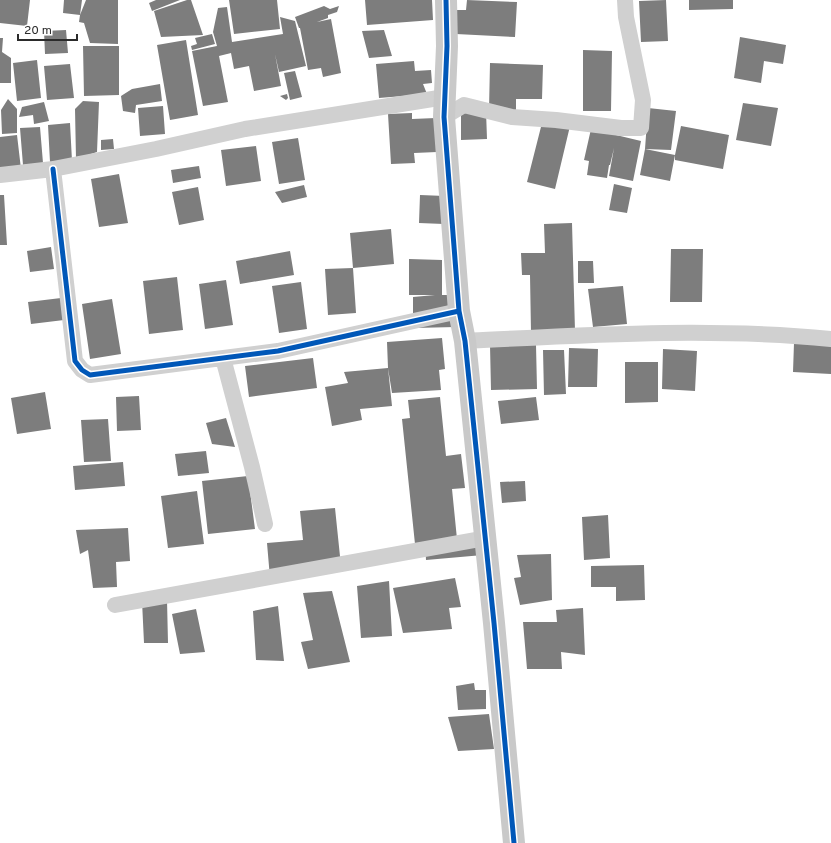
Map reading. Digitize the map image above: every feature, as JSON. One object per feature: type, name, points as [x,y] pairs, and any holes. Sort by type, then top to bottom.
[{"type":"street","points":[[446,0],[447,46],[444,107],[459,312],[465,341],[486,538],[514,843]]},
{"type":"street","points":[[0,175],[53,169],[156,149],[244,129],[464,105],[512,117],[556,120],[621,128],[641,128],[643,100],[626,17],[625,0]]},
{"type":"street","points":[[53,169],[75,361],[82,370],[90,375],[278,351],[459,312]]},
{"type":"street","points":[[465,341],[606,334],[701,333],[784,335],[831,339]]},
{"type":"street","points":[[223,358],[252,467],[265,524]]},
{"type":"street","points":[[115,605],[486,538]]},
{"type":"building","points":[[0,0],[30,0],[27,26],[0,23]]},
{"type":"building","points":[[64,0],[82,0],[80,15],[63,13]]},
{"type":"building","points":[[86,0],[118,0],[118,44],[90,43],[84,23],[79,22]]},
{"type":"building","points":[[156,0],[180,0],[152,11],[149,3]]},
{"type":"building","points":[[191,0],[203,35],[161,37],[154,11]]},
{"type":"building","points":[[229,0],[277,0],[280,29],[234,34]]},
{"type":"building","points":[[365,0],[432,0],[433,20],[367,25]]},
{"type":"building","points":[[467,0],[517,2],[515,37],[456,34],[457,10],[466,10]]},
{"type":"building","points":[[666,0],[668,41],[641,42],[639,1]]},
{"type":"building","points":[[689,0],[733,0],[733,9],[689,10]]},
{"type":"building","points":[[324,6],[330,9],[339,6],[337,12],[328,15],[328,18],[317,22],[331,19],[341,73],[323,77],[321,68],[308,70],[300,28],[295,17]]},
{"type":"building","points":[[227,7],[232,42],[283,34],[280,17],[295,21],[306,66],[279,72],[275,54],[281,86],[254,91],[249,66],[234,69],[231,53],[219,56],[228,102],[203,106],[192,51],[217,46],[213,32],[218,8]]},
{"type":"building","points":[[66,30],[68,53],[45,54],[44,31]]},
{"type":"building","points":[[384,30],[392,56],[369,58],[362,31]]},
{"type":"building","points":[[212,34],[215,44],[192,50],[191,46],[197,44],[195,38]]},
{"type":"building","points":[[740,37],[786,45],[783,64],[764,61],[761,83],[734,78]]},
{"type":"building","points":[[0,38],[3,38],[2,52],[11,58],[11,83],[0,83]]},
{"type":"building","points":[[186,40],[198,115],[170,120],[157,45]]},
{"type":"building","points":[[83,46],[119,46],[119,95],[84,96]]},
{"type":"building","points":[[583,50],[612,51],[611,111],[583,111]]},
{"type":"building","points":[[37,60],[41,98],[17,101],[13,63]]},
{"type":"building","points":[[414,61],[415,71],[431,70],[432,83],[423,84],[427,94],[379,98],[376,64]]},
{"type":"building","points":[[490,63],[543,65],[542,99],[516,99],[516,111],[489,110]]},
{"type":"building","points":[[70,64],[74,98],[47,100],[44,66]]},
{"type":"building","points":[[295,71],[302,97],[290,100],[284,73]]},
{"type":"building","points":[[160,84],[162,101],[136,105],[135,113],[123,111],[121,96],[132,89]]},
{"type":"building","points":[[287,94],[288,98],[286,100],[280,96]]},
{"type":"building","points":[[8,99],[17,109],[17,133],[2,134],[1,110]]},
{"type":"building","points":[[83,101],[99,102],[97,152],[76,159],[75,109]]},
{"type":"building","points":[[44,102],[49,121],[34,124],[33,115],[19,117],[22,107]]},
{"type":"building","points":[[743,103],[778,108],[771,146],[736,140]]},
{"type":"building","points":[[163,106],[165,134],[140,136],[138,108]]},
{"type":"building","points":[[648,108],[676,111],[671,150],[645,149]]},
{"type":"building","points":[[486,111],[487,139],[461,140],[461,112]]},
{"type":"building","points":[[412,113],[412,119],[436,118],[437,152],[414,153],[415,163],[391,164],[388,114]]},
{"type":"building","points":[[543,119],[570,126],[555,189],[527,182]]},
{"type":"building","points":[[70,123],[72,161],[50,162],[48,125]]},
{"type":"building","points":[[681,126],[729,135],[723,169],[675,160]]},
{"type":"building","points":[[40,127],[43,163],[23,165],[20,128]]},
{"type":"building","points":[[591,129],[641,141],[633,181],[609,176],[614,148],[607,178],[587,175],[589,161],[584,160]]},
{"type":"building","points":[[17,135],[21,169],[0,172],[0,137]]},
{"type":"building","points":[[298,138],[305,180],[279,184],[272,142]]},
{"type":"building","points":[[113,139],[114,149],[101,150],[101,140]]},
{"type":"building","points":[[256,146],[261,181],[226,186],[221,150]]},
{"type":"building","points":[[645,149],[675,155],[670,181],[640,175]]},
{"type":"building","points":[[199,166],[201,178],[173,183],[171,170]]},
{"type":"building","points":[[119,174],[128,223],[99,227],[91,179]]},
{"type":"building","points":[[614,184],[632,188],[627,213],[609,210]]},
{"type":"building","points":[[304,185],[307,197],[282,203],[275,192]]},
{"type":"building","points":[[198,187],[204,220],[179,225],[172,192]]},
{"type":"building","points":[[0,195],[4,195],[7,245],[0,245]]},
{"type":"building","points":[[420,195],[445,196],[444,224],[419,223]]},
{"type":"building","points":[[572,223],[575,331],[531,332],[530,275],[522,275],[521,253],[545,253],[544,224]]},
{"type":"building","points":[[391,229],[394,264],[353,268],[350,233]]},
{"type":"building","points":[[51,247],[54,269],[30,272],[27,251]]},
{"type":"building","points":[[671,249],[703,249],[702,302],[670,302]]},
{"type":"building","points":[[290,251],[294,275],[240,284],[236,261]]},
{"type":"building","points":[[409,259],[442,260],[442,295],[455,295],[456,327],[413,328],[413,297],[435,295],[409,295]]},
{"type":"building","points":[[578,261],[593,261],[594,283],[578,283]]},
{"type":"building","points":[[353,268],[356,313],[328,315],[325,269]]},
{"type":"building","points":[[177,277],[183,330],[149,334],[143,281]]},
{"type":"building","points":[[226,280],[233,325],[205,329],[199,284]]},
{"type":"building","points":[[301,282],[307,329],[279,333],[272,286]]},
{"type":"building","points":[[623,286],[627,324],[593,327],[588,289]]},
{"type":"building","points":[[61,298],[64,320],[31,324],[28,302]]},
{"type":"building","points":[[112,299],[121,354],[90,359],[82,304]]},
{"type":"building","points":[[442,338],[445,369],[439,370],[441,390],[392,393],[388,368],[387,342]]},
{"type":"building","points":[[794,343],[831,344],[831,374],[793,372]]},
{"type":"building","points":[[490,345],[536,345],[537,389],[491,390]]},
{"type":"building","points":[[569,348],[598,349],[597,387],[568,387]]},
{"type":"building","points":[[663,349],[697,351],[695,391],[662,389]]},
{"type":"building","points":[[543,350],[564,350],[566,394],[544,395]]},
{"type":"building","points":[[313,358],[317,388],[249,397],[245,366]]},
{"type":"building","points":[[625,362],[658,362],[658,402],[625,403]]},
{"type":"building","points":[[388,368],[392,406],[360,409],[362,420],[332,426],[325,387],[348,383],[344,372]]},
{"type":"building","points":[[45,392],[51,429],[17,434],[11,398]]},
{"type":"building","points":[[139,396],[141,430],[117,431],[116,397]]},
{"type":"building","points":[[440,397],[446,456],[461,454],[465,488],[452,489],[457,539],[481,537],[483,555],[426,560],[425,542],[415,544],[402,419],[410,418],[408,400]]},
{"type":"building","points":[[536,397],[539,420],[501,424],[498,401]]},
{"type":"building","points":[[226,418],[235,447],[212,444],[206,423]]},
{"type":"building","points":[[108,419],[111,461],[84,462],[81,420]]},
{"type":"building","points":[[206,451],[209,473],[178,476],[175,454]]},
{"type":"building","points":[[123,462],[125,486],[75,490],[73,466]]},
{"type":"building","points":[[248,476],[255,529],[208,534],[202,481]]},
{"type":"building","points":[[525,481],[526,501],[502,503],[500,482]]},
{"type":"building","points":[[197,491],[204,544],[168,548],[161,496]]},
{"type":"building","points":[[335,508],[341,566],[270,578],[267,543],[303,540],[300,511]]},
{"type":"building","points":[[608,515],[610,558],[584,560],[582,517]]},
{"type":"building","points":[[128,528],[130,561],[116,562],[117,587],[93,588],[88,550],[80,554],[76,530]]},
{"type":"building","points":[[551,554],[552,600],[520,605],[514,578],[521,577],[517,555]]},
{"type":"building","points":[[644,565],[645,600],[616,601],[616,587],[591,587],[591,566]]},
{"type":"building","points":[[455,578],[461,607],[449,608],[452,629],[403,633],[393,588]]},
{"type":"building","points":[[389,581],[392,636],[361,638],[357,586]]},
{"type":"building","points":[[332,591],[350,662],[308,669],[301,642],[313,640],[303,593]]},
{"type":"building","points":[[167,600],[168,643],[144,643],[142,601]]},
{"type":"building","points":[[278,606],[284,661],[256,660],[253,611]]},
{"type":"building","points":[[583,608],[585,655],[561,652],[562,669],[527,669],[523,622],[557,622],[556,610]]},
{"type":"building","points":[[196,609],[205,652],[180,654],[172,614]]},
{"type":"building","points":[[474,683],[475,690],[486,690],[486,709],[458,710],[456,686]]},
{"type":"building","points":[[489,714],[494,749],[458,751],[448,717]]},
{"type":"cycle path","points":[[446,0],[447,46],[444,117],[459,311],[465,341],[494,623],[514,843]]},
{"type":"cycle path","points":[[53,169],[75,361],[82,370],[90,375],[278,351],[459,311]]}]
